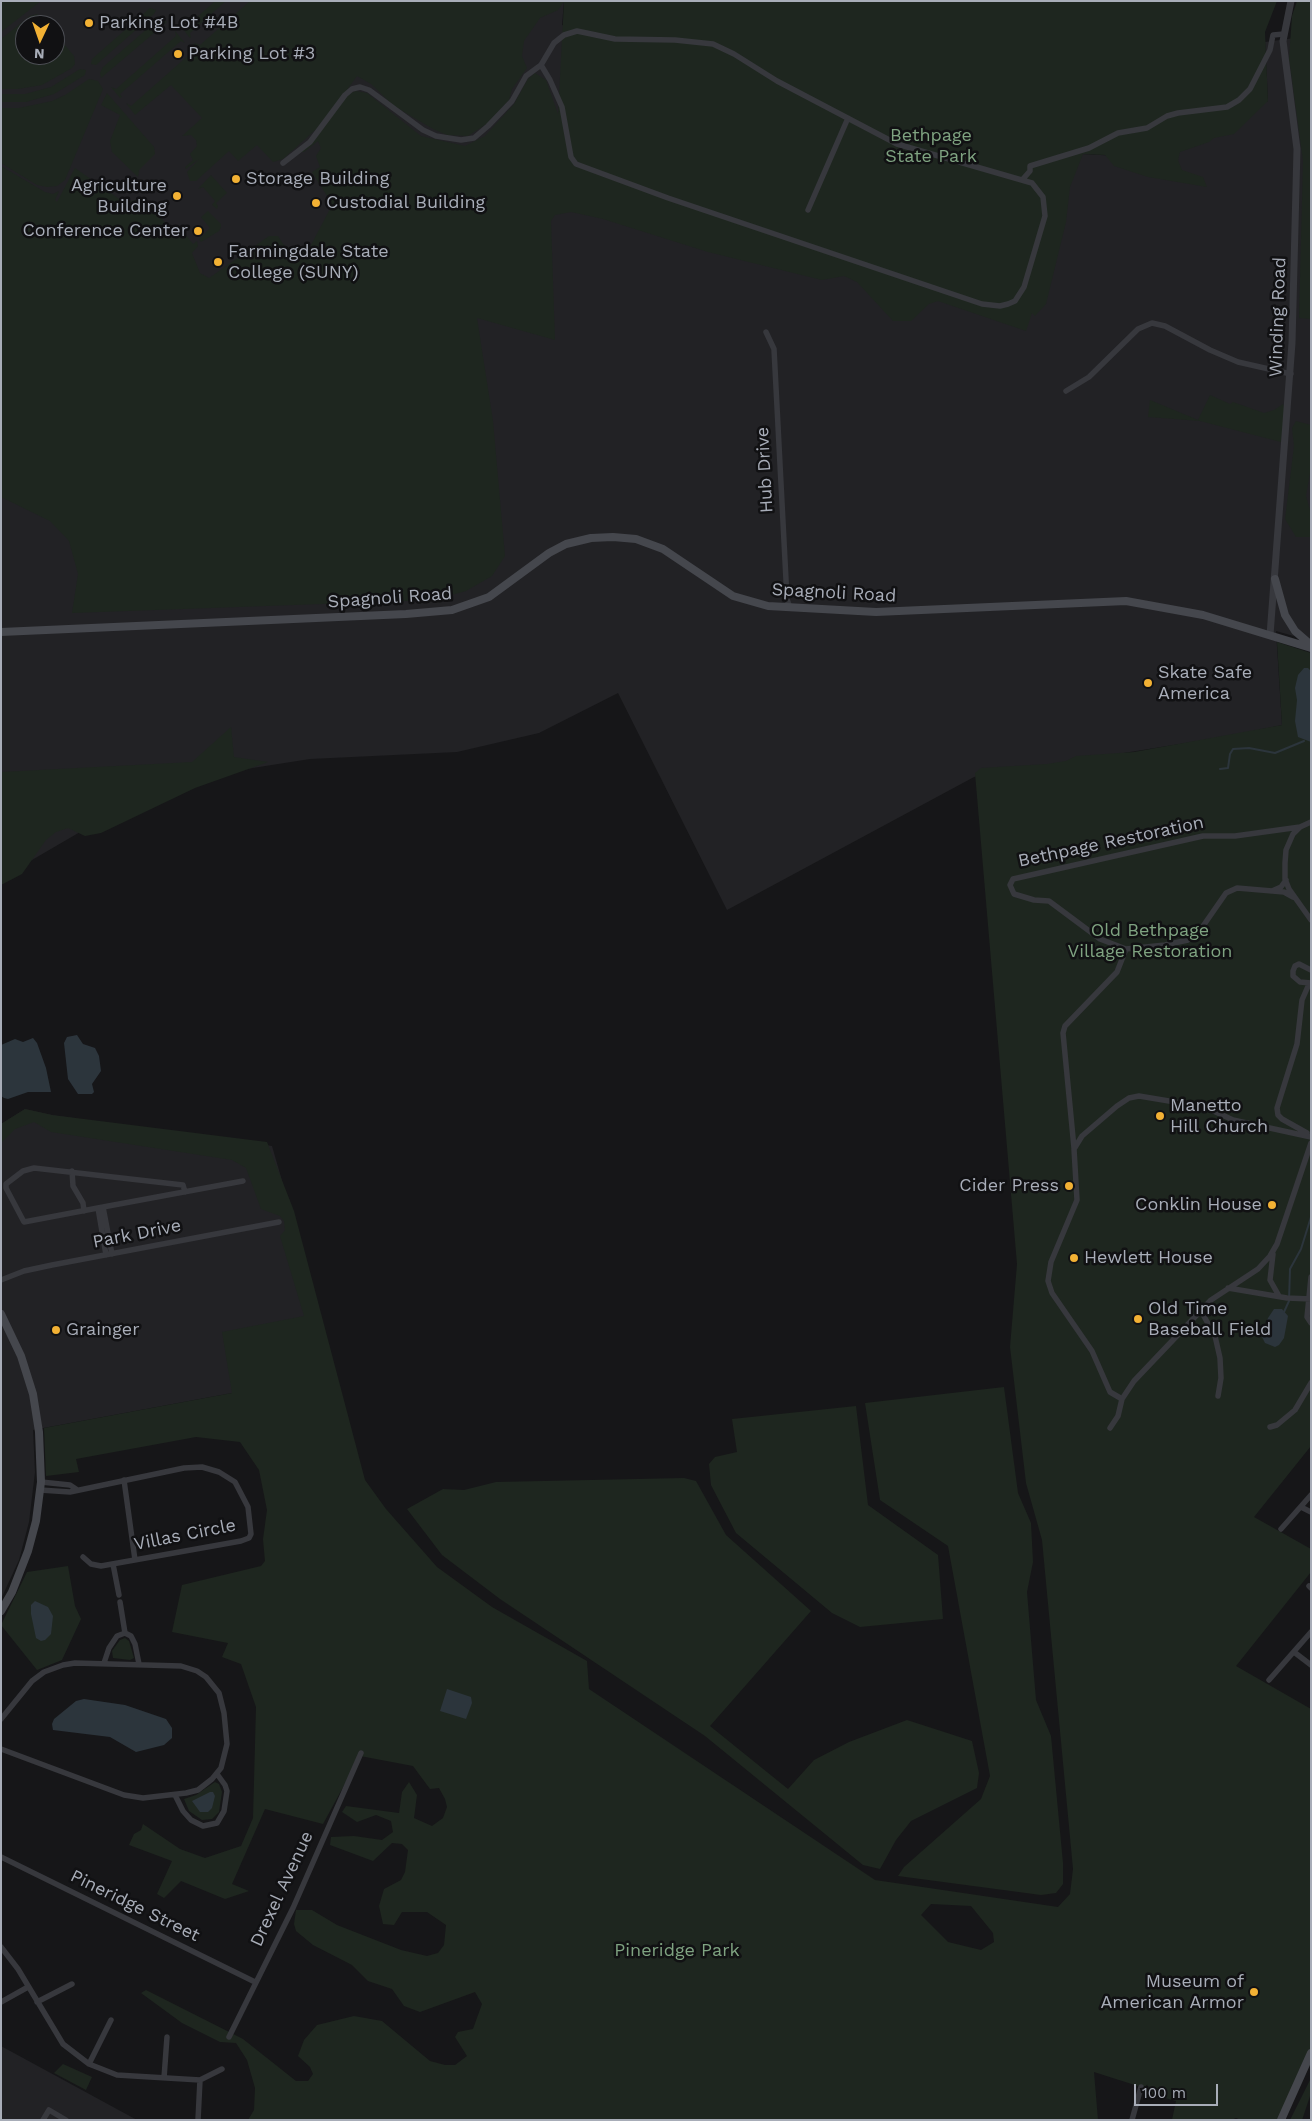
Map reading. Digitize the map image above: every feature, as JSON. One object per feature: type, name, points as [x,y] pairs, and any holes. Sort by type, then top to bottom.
[{"type":"main road","name":"Spagnoli Road","points":[[1,632],[406,614],[452,610],[489,597],[549,553],[566,544],[602,537],[636,539],[653,544],[674,555],[733,596],[768,606],[860,612],[1126,601],[1203,616],[1311,646]]},
{"type":"main road","points":[[1275,579],[1285,614],[1295,631],[1311,646]]},
{"type":"main road","points":[[1,1314],[21,1356],[33,1394],[39,1432],[40,1486],[28,1551],[12,1592],[1,1611]]},
{"type":"main road","points":[[1281,2120],[1311,2053]]},
{"type":"street","name":"Winding Road","points":[[1270,636],[1291,374],[1297,149],[1284,56],[1284,34],[1291,1]]},
{"type":"street","points":[[283,163],[310,142],[352,89],[360,87],[369,90],[423,130],[436,136],[461,140],[474,138],[488,126],[512,101],[526,76],[540,65],[554,43],[564,34],[577,31],[615,38],[675,40],[713,44],[897,144],[1024,179],[1038,189],[1045,206],[1043,225],[1024,287],[1014,301],[1000,306],[982,304],[668,198],[576,164],[571,157],[562,107],[550,80],[540,65]]},
{"type":"street","points":[[1024,179],[1030,171],[1030,166],[1089,148],[1118,133],[1147,128],[1167,116],[1178,113],[1227,108],[1239,100],[1250,88],[1270,50],[1273,35],[1284,34]]},
{"type":"street","points":[[808,210],[848,118]]},
{"type":"street","points":[[1066,391],[1089,377],[1138,328],[1152,323],[1165,326],[1210,350],[1238,362],[1291,374]]},
{"type":"street","name":"Hub Drive","points":[[766,332],[774,349],[787,599],[790,608]]},
{"type":"street","name":"Bethpage Restoration","points":[[1292,897],[1284,892],[1237,888],[1226,893],[1201,929],[1188,940],[1165,945],[1126,949],[1100,939],[1049,901],[1034,900],[1014,894],[1011,890],[1010,881],[1203,836],[1235,836],[1300,827],[1311,822]]},
{"type":"street","points":[[1300,827],[1293,834],[1286,850],[1286,880],[1292,897],[1311,920]]},
{"type":"street","points":[[1272,891],[1281,886],[1286,880]]},
{"type":"street","points":[[1122,1399],[1110,1392],[1092,1351],[1052,1293],[1048,1281],[1051,1262],[1077,1200],[1072,1126],[1063,1042],[1065,1026],[1105,987],[1117,972],[1126,949]]},
{"type":"street","points":[[1311,970],[1299,964],[1292,971],[1293,976],[1300,982],[1310,984],[1302,1000],[1298,1044],[1277,1108],[1278,1115],[1311,1136]]},
{"type":"street","points":[[1074,1149],[1082,1136],[1117,1106],[1129,1098],[1139,1096],[1205,1107],[1219,1116],[1233,1120],[1311,1136]]},
{"type":"street","points":[[1283,1130],[1286,1121]]},
{"type":"street","points":[[1072,1126],[1077,1132],[1088,1131]]},
{"type":"street","points":[[1278,1296],[1270,1280],[1270,1264],[1311,1143]]},
{"type":"street","points":[[185,1192],[184,1185],[34,1168],[24,1171],[6,1184],[6,1188],[24,1222],[101,1208],[243,1181]]},
{"type":"street","points":[[72,1171],[73,1186],[83,1202],[84,1211]]},
{"type":"street","points":[[101,1208],[109,1255]]},
{"type":"street","name":"Park Drive","points":[[1,1280],[24,1271],[279,1222]]},
{"type":"street","points":[[1110,1428],[1118,1416],[1122,1399],[1134,1381],[1211,1300],[1258,1269],[1274,1250]]},
{"type":"street","points":[[1311,1277],[1307,1317],[1311,1323]]},
{"type":"street","points":[[1228,1288],[1290,1298],[1310,1299]]},
{"type":"street","points":[[1201,1311],[1215,1336],[1220,1358],[1221,1378],[1218,1396]]},
{"type":"street","points":[[1270,1427],[1277,1425],[1294,1410],[1311,1383]]},
{"type":"street","name":"Villas Circle","points":[[40,1486],[64,1492],[194,1467],[219,1472],[234,1482],[241,1491],[248,1507],[252,1529],[248,1538],[101,1566],[91,1564],[83,1558]]},
{"type":"street","points":[[124,1480],[135,1560]]},
{"type":"street","points":[[1281,1529],[1311,1495]]},
{"type":"street","points":[[1301,1507],[1311,1512]]},
{"type":"street","points":[[113,1564],[125,1633]]},
{"type":"street","points":[[1269,1680],[1311,1632]]},
{"type":"street","points":[[104,1663],[109,1648],[118,1636],[125,1633],[131,1636],[135,1644],[139,1664]]},
{"type":"street","points":[[1294,1652],[1311,1665]]},
{"type":"street","points":[[1,1719],[25,1688],[44,1672],[76,1662],[139,1664],[190,1668],[213,1684],[223,1705],[227,1729],[226,1753],[217,1774],[198,1790],[175,1795],[134,1798],[1,1749]]},
{"type":"street","name":"Drexel Avenue","points":[[229,2037],[292,1908],[361,1753]]},
{"type":"street","points":[[175,1795],[183,1811],[191,1820],[204,1826],[217,1823],[224,1811],[227,1791],[217,1774]]},
{"type":"street","name":"Pineridge Street","points":[[1,1856],[255,1982]]},
{"type":"street","points":[[1,1947],[11,1958],[63,2044],[89,2064],[117,2074],[200,2080],[222,2069]]},
{"type":"street","points":[[37,2002],[72,1984]]},
{"type":"street","points":[[1,2002],[28,1987]]},
{"type":"street","points":[[89,2064],[111,2020]]},
{"type":"street","points":[[164,2078],[167,2037]]},
{"type":"street","points":[[198,2120],[200,2080]]},
{"type":"street","points":[[1132,2120],[1141,2087]]},
{"type":"street","points":[[43,2120],[48,2110],[66,2120]]},
{"type":"shaded area","points":[[1,1],[564,1],[562,25],[1083,154],[1154,158],[1268,101],[1265,42],[1295,38],[1311,1],[1311,641],[1276,631],[1282,725],[1230,736],[974,777],[727,910],[618,693],[539,733],[457,752],[310,759],[208,775],[99,821],[1,878]]},
{"type":"shaded area","points":[[1304,668],[1308,668],[1311,671],[1311,742],[1298,737],[1295,721],[1297,700],[1295,688],[1298,675]]},
{"type":"shaded area","points":[[77,1035],[83,1044],[95,1048],[99,1056],[101,1071],[92,1084],[94,1092],[92,1094],[78,1094],[68,1079],[64,1043],[67,1037]]},
{"type":"shaded area","points":[[33,1038],[37,1043],[46,1068],[51,1092],[28,1092],[8,1099],[4,1098],[1,1096],[1,1045],[15,1039],[23,1042]]},
{"type":"shaded area","points":[[25,1109],[52,1115],[272,1146],[320,1312],[232,1393],[33,1430],[35,1472],[29,1522],[19,1560],[1,1599],[1,1124]]},
{"type":"shaded area","points":[[1274,1309],[1282,1309],[1288,1316],[1284,1338],[1275,1347],[1265,1343],[1261,1335]]},
{"type":"shaded area","points":[[35,1601],[48,1607],[53,1616],[51,1634],[41,1641],[36,1638],[31,1614],[31,1605]]},
{"type":"shaded area","points":[[447,1689],[471,1697],[472,1703],[466,1719],[440,1711]]},
{"type":"shaded area","points":[[84,1699],[125,1705],[166,1719],[172,1728],[172,1738],[164,1745],[136,1752],[110,1737],[53,1730],[52,1724],[54,1719],[76,1701]]},
{"type":"shaded area","points":[[213,1792],[215,1796],[212,1808],[208,1812],[200,1812],[192,1801]]},
{"type":"shaded area","points":[[1,2046],[137,2120],[1,2120]]},
{"type":"green space","points":[[1,1],[41,1],[23,15],[15,15],[15,21],[1,32]]},
{"type":"green space","points":[[215,1],[226,1],[190,33],[191,38],[189,37],[181,26],[185,28]]},
{"type":"green space","name":"Bethpage State Park","points":[[250,1],[1277,1],[1265,32],[1268,101],[1234,134],[1214,138],[1209,142],[1180,152],[1178,160],[1182,170],[1203,177],[1207,187],[1148,177],[1114,166],[1105,155],[1083,154],[1070,187],[1066,222],[1046,304],[1035,316],[1032,313],[1026,331],[938,301],[929,304],[911,321],[893,321],[857,282],[844,276],[822,280],[708,252],[603,219],[571,212],[555,215],[551,221],[555,340],[477,318],[493,421],[505,556],[492,576],[466,591],[433,600],[72,613],[78,574],[69,541],[50,521],[1,497],[1,166],[45,192],[53,194],[59,191],[55,200],[57,202],[75,168],[125,203],[142,198],[175,233],[180,236],[185,234],[193,244],[197,241],[198,246],[192,253],[200,273],[209,278],[269,236],[278,236],[283,244],[295,252],[310,247],[330,209],[327,196],[312,172],[320,167],[316,156],[321,148],[318,141],[304,152],[301,152],[348,94],[356,91],[367,93],[421,136],[465,146],[485,136],[514,104],[528,79],[535,73],[546,80],[558,114],[564,2],[558,10],[540,18],[524,41],[522,56],[527,68],[512,89],[509,100],[488,123],[468,136],[447,135],[433,129],[394,106],[371,84],[357,76],[323,123],[283,159],[273,162],[257,145],[238,161],[229,151],[196,181],[190,181],[187,172],[199,159],[186,169],[185,167],[193,160],[190,154],[197,146],[196,140],[191,135],[182,136],[202,118],[171,85],[135,115],[126,103],[131,106],[191,53],[189,48],[195,43],[200,45]]},
{"type":"green space","points":[[1297,1],[1311,1],[1311,319],[1299,318],[1303,161],[1289,58],[1292,16]]},
{"type":"green space","points":[[150,8],[156,10],[154,14],[96,65],[91,64],[92,59]]},
{"type":"green space","points":[[163,19],[167,22],[101,78],[100,73],[103,67],[156,21]]},
{"type":"green space","points":[[15,28],[15,65],[65,65],[65,45],[74,56],[75,64],[72,68],[42,85],[18,89],[1,89],[1,39]]},
{"type":"green space","points":[[175,31],[185,43],[181,41],[120,94],[122,97],[120,98],[111,87],[116,89],[176,36]]},
{"type":"green space","points":[[80,69],[86,70],[85,75],[54,94],[26,102],[1,102],[1,94],[25,94],[51,87]]},
{"type":"green space","points":[[89,79],[98,81],[103,89],[65,180],[57,186],[37,185],[1,163],[1,108],[19,108],[52,101]]},
{"type":"green space","points":[[107,93],[154,147],[155,154],[139,170],[138,177],[112,152],[110,141],[120,115],[101,105]]},
{"type":"green space","points":[[211,175],[227,193],[216,203],[217,209],[212,205],[215,201],[203,187],[198,189]]},
{"type":"green space","points":[[208,211],[221,224],[221,227],[219,231],[201,242],[199,239],[210,228],[201,217]]},
{"type":"green space","points":[[1210,395],[1230,404],[1233,402],[1264,413],[1274,410],[1283,404],[1285,408],[1281,442],[1200,421],[1148,417],[1150,400],[1198,420]]},
{"type":"green space","points":[[1296,421],[1311,425],[1311,467],[1306,496],[1311,514],[1311,537],[1296,537],[1285,519],[1294,446],[1292,428]]},
{"type":"green space","points":[[1277,642],[1311,653],[1311,1446],[1254,1517],[1311,1549],[1311,1572],[1236,1666],[1311,1709],[1311,2048],[1280,2120],[1241,2120],[1236,2118],[1231,2120],[1172,2120],[1176,2101],[1140,2091],[1141,2087],[1094,2072],[1098,2120],[248,2120],[254,2110],[255,2088],[247,2060],[236,2043],[220,2042],[182,2023],[141,1993],[146,1990],[243,2039],[296,2081],[308,2081],[313,2074],[310,2067],[298,2056],[304,2040],[317,2025],[354,2016],[382,2021],[430,2061],[445,2065],[455,2065],[467,2056],[455,2037],[458,2032],[473,2029],[482,2004],[475,1992],[420,2012],[404,2006],[392,1989],[368,1981],[352,1965],[313,1945],[296,1931],[294,1924],[296,1910],[312,1910],[337,1925],[401,1950],[427,1956],[438,1953],[444,1945],[446,1925],[427,1912],[402,1912],[394,1925],[383,1924],[379,1906],[384,1889],[401,1880],[405,1872],[408,1850],[402,1844],[392,1843],[373,1861],[330,1845],[331,1837],[354,1836],[382,1840],[393,1832],[391,1821],[376,1815],[357,1822],[342,1812],[346,1806],[399,1813],[402,1792],[409,1782],[417,1795],[414,1818],[432,1826],[443,1818],[447,1807],[439,1788],[430,1789],[413,1766],[360,1756],[323,1824],[265,1809],[232,1884],[249,1891],[225,1899],[181,1881],[164,1898],[157,1894],[172,1861],[129,1845],[134,1834],[141,1830],[143,1824],[180,1849],[205,1858],[241,1846],[253,1818],[256,1707],[241,1664],[222,1657],[228,1643],[172,1632],[182,1585],[261,1566],[265,1561],[263,1539],[267,1510],[259,1470],[240,1442],[196,1437],[76,1459],[79,1472],[46,1476],[44,1428],[232,1393],[222,1332],[304,1316],[280,1236],[285,1230],[284,1221],[280,1216],[261,1209],[246,1168],[232,1160],[51,1132],[34,1122],[15,1129],[1,1143],[1,1124],[25,1109],[52,1115],[267,1142],[294,1211],[365,1480],[386,1509],[437,1567],[492,1607],[587,1661],[589,1689],[875,1880],[1058,1907],[1070,1894],[1073,1869],[1042,1540],[1026,1483],[1010,1347],[1017,1264],[975,773],[981,768],[1047,764],[1066,761],[1076,756],[1134,752],[1282,725]],"holes":[[[931,1904],[971,1906],[993,1933],[994,1942],[981,1950],[948,1942],[921,1915]]]},
{"type":"green space","points":[[231,727],[234,757],[268,762],[195,788],[101,833],[85,836],[68,828],[56,832],[46,840],[22,874],[1,885],[1,772],[192,762]]},
{"type":"green space","points":[[1004,1387],[1018,1493],[1031,1523],[1033,1562],[1027,1592],[1036,1700],[1051,1736],[1063,1863],[1063,1884],[1056,1893],[1041,1895],[898,1876],[904,1867],[981,1799],[990,1776],[948,1546],[880,1500],[865,1403]]},
{"type":"green space","points":[[856,1406],[868,1505],[938,1555],[943,1619],[860,1627],[832,1613],[736,1533],[711,1485],[709,1464],[715,1457],[737,1452],[732,1419]]},
{"type":"green space","points":[[684,1478],[696,1481],[726,1535],[811,1611],[710,1726],[788,1789],[814,1760],[849,1742],[907,1720],[972,1741],[979,1773],[977,1788],[911,1821],[896,1840],[880,1869],[863,1865],[705,1736],[500,1599],[442,1555],[407,1509],[443,1489],[464,1490],[496,1482]]},
{"type":"green space","points":[[68,1566],[75,1606],[81,1619],[62,1660],[37,1670],[1,1625],[27,1572]]},
{"type":"green space","points":[[125,1638],[129,1641],[134,1658],[130,1660],[113,1658],[112,1651],[120,1640]]},
{"type":"green space","points":[[215,1782],[219,1784],[222,1792],[219,1812],[212,1819],[202,1820],[189,1811],[184,1799],[196,1795]]},
{"type":"green space","points":[[63,2064],[92,2077],[86,2090],[54,2073]]},
{"type":"green space","points":[[1311,2078],[1311,2093],[1302,2120],[1290,2120]]},
{"type":"waterway","points":[[1220,769],[1228,768],[1230,754],[1233,749],[1249,748],[1275,753],[1304,741]]},
{"type":"waterway","points":[[1284,1312],[1289,1301],[1290,1269],[1301,1249],[1311,1217]]},
{"type":"place","name":"Parking Lot #4B","points":[[89,23]]},
{"type":"place","name":"Parking Lot #3","points":[[178,54]]},
{"type":"place","name":"Storage Building","points":[[236,179]]},
{"type":"place","name":"Agriculture Building","points":[[177,196]]},
{"type":"place","name":"Custodial Building","points":[[316,203]]},
{"type":"place","name":"Conference Center","points":[[198,231]]},
{"type":"place","name":"Farmingdale State College (SUNY)","points":[[218,262]]},
{"type":"place","name":"Skate Safe America","points":[[1148,683]]},
{"type":"place","name":"Manetto Hill Church","points":[[1160,1116]]},
{"type":"place","name":"Cider Press","points":[[1069,1186]]},
{"type":"place","name":"Conklin House","points":[[1272,1205]]},
{"type":"place","name":"Hewlett House","points":[[1074,1258]]},
{"type":"place","name":"Old Time Baseball Field","points":[[1138,1319]]},
{"type":"place","name":"Grainger","points":[[56,1330]]},
{"type":"place","name":"Museum of American Armor","points":[[1254,1992]]},
{"type":"park label","name":"Old Bethpage Village Restoration","points":[[1150,941]]},
{"type":"park label","name":"Pineridge Park","points":[[677,1951]]}]
